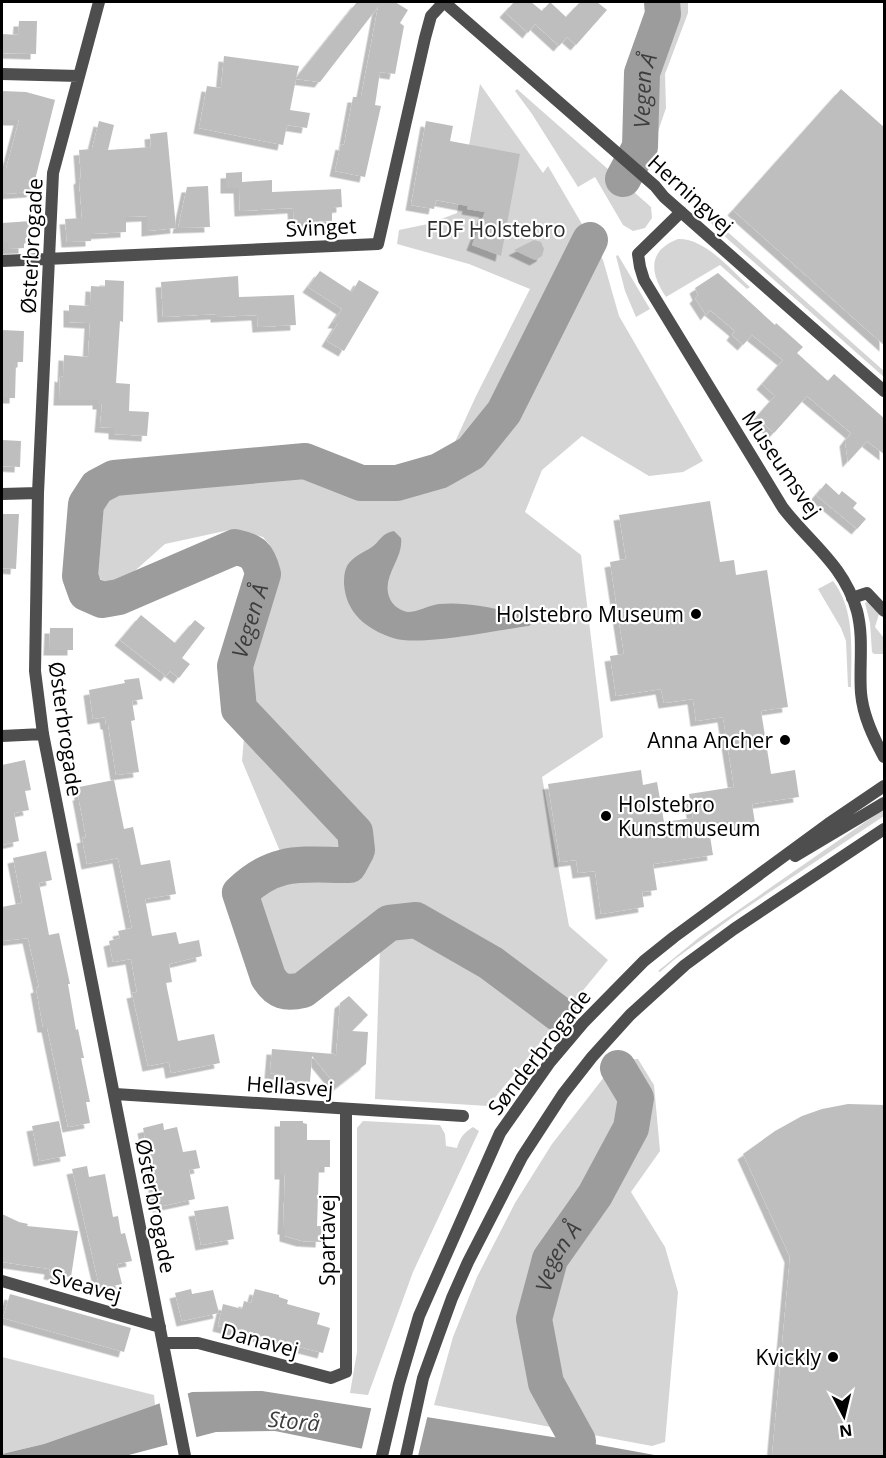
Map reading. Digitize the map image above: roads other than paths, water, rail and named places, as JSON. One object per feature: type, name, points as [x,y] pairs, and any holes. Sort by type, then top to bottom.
[{"type":"street","name":"Østerbrogade","points":[[99,2],[53,173],[38,493],[35,671],[43,734],[185,1456]]},
{"type":"street","name":"Herningvej","points":[[444,2],[656,186],[664,197],[885,391]]},
{"type":"street","name":"Svinget","points":[[49,259],[378,244],[425,38],[432,16],[444,2]]},
{"type":"street","points":[[2,74],[79,76]]},
{"type":"street","name":"Museumsvej","points":[[681,212],[638,254],[644,280],[783,508],[796,525],[829,557],[841,575],[852,598],[861,633],[863,709],[871,731],[885,757]]},
{"type":"street","points":[[2,261],[49,259]]},
{"type":"street","points":[[2,494],[38,493]]},
{"type":"street","points":[[852,598],[867,593],[885,611]]},
{"type":"street","points":[[2,736],[43,734]]},
{"type":"street","name":"Sønderbrogade","points":[[382,1456],[399,1384],[419,1316],[500,1133],[550,1062],[583,1023],[638,966],[828,824],[885,786]]},
{"type":"street","points":[[752,880],[885,803]]},
{"type":"street","points":[[406,1456],[421,1386],[452,1298],[468,1262],[522,1157],[563,1095],[592,1057],[630,1016],[685,965],[734,929],[885,829]]},
{"type":"street","name":"Hellasvej","points":[[115,1094],[463,1116]]},
{"type":"street","name":"Spartavej","points":[[346,1109],[346,1372]]},
{"type":"street","name":"Sveavej","points":[[2,1281],[160,1327]]},
{"type":"street","name":"Danavej","points":[[163,1343],[198,1343],[331,1378],[346,1372]]},
{"type":"water","points":[[394,531],[401,538],[401,546],[390,576],[388,591],[391,602],[398,608],[408,612],[439,604],[473,605],[530,616],[531,624],[479,634],[422,640],[393,638],[366,625],[349,603],[344,584],[345,570],[355,557]]},
{"type":"water","name":"Storå","points":[[262,1391],[660,1456],[398,1456],[275,1431],[216,1432],[125,1456],[2,1456],[2,1454],[44,1444],[192,1392]]},
{"type":"waterway","name":"Vegen Å","points":[[623,179],[640,147],[642,73],[663,14],[662,2]]},
{"type":"waterway","name":"Vegen Å","points":[[559,1014],[491,963],[416,920],[389,923],[303,990],[287,992],[275,986],[268,977],[240,893],[253,882],[278,869],[304,865],[349,865],[357,850],[355,832],[239,709],[235,666],[263,574],[259,562],[251,552],[235,547],[119,597],[102,600],[86,593],[80,576],[86,504],[97,487],[114,478],[305,461],[361,483],[397,483],[439,471],[471,453],[504,412],[590,240]]},
{"type":"waterway","name":"Vegen Å","points":[[576,1456],[578,1441],[546,1383],[534,1319],[550,1259],[595,1195],[631,1128],[636,1098],[618,1068]]},
{"type":"place","name":"Holstebro Museum","points":[[696,614]]},
{"type":"place","name":"Anna Ancher","points":[[785,740]]},
{"type":"place","name":"Holstebro Kunstmuseum","points":[[606,816]]},
{"type":"place","name":"Kvickly","points":[[833,1357]]},
{"type":"park label","name":"FDF Holstebro","points":[[496,229]]}]
